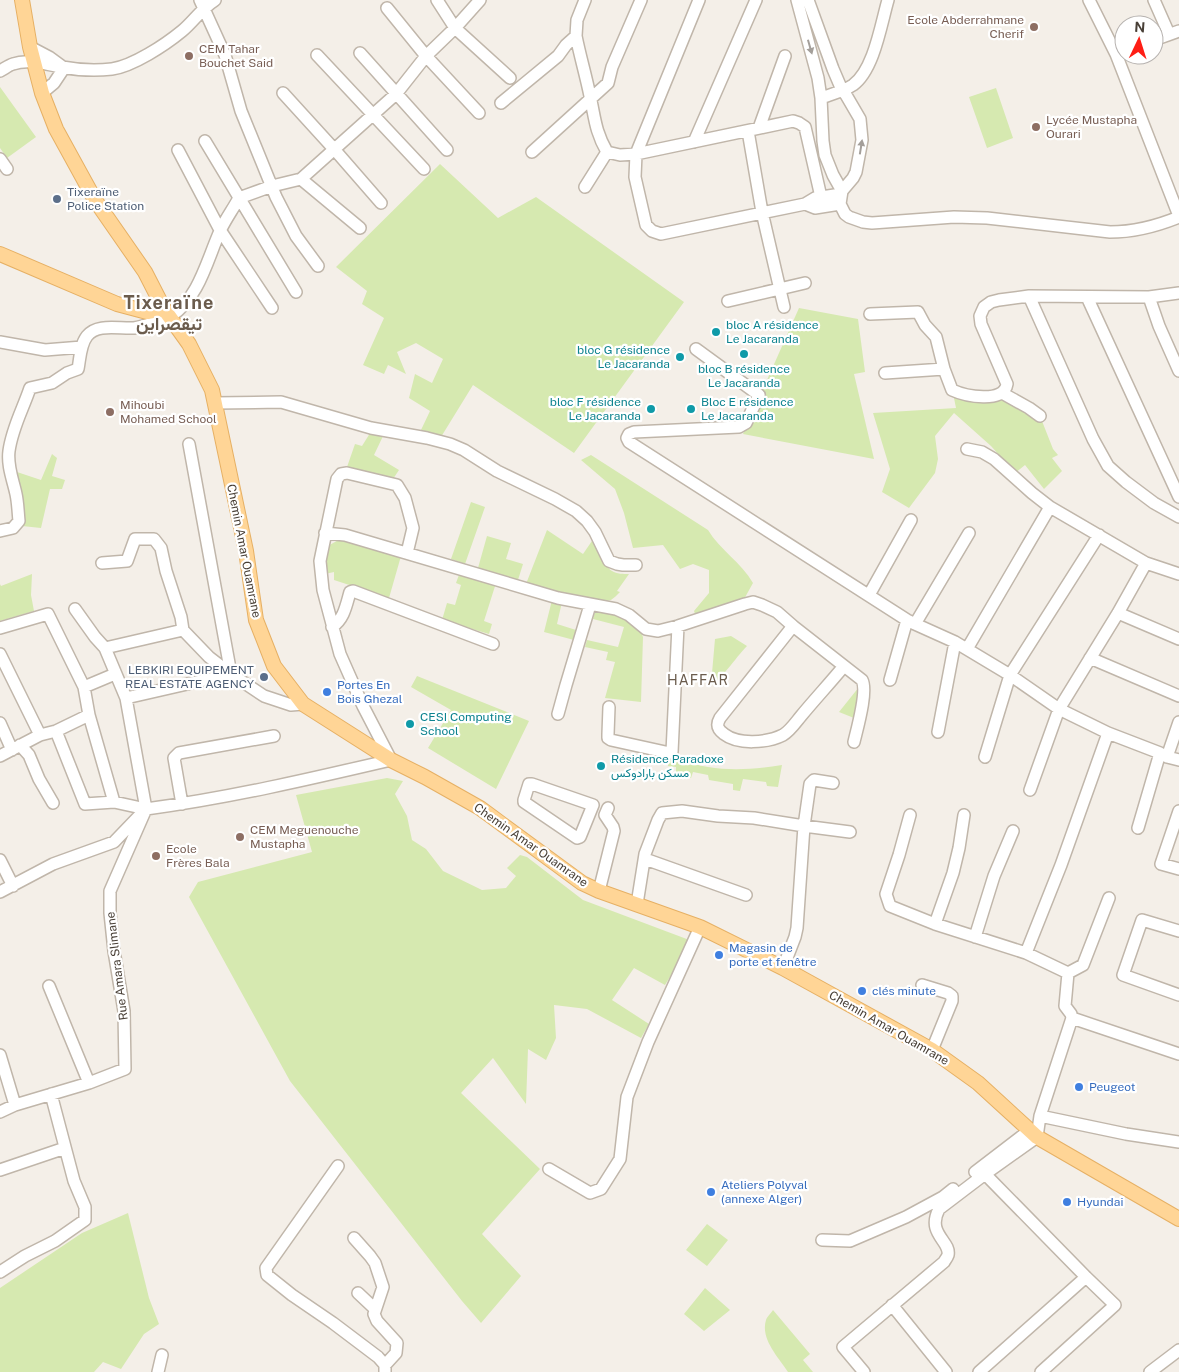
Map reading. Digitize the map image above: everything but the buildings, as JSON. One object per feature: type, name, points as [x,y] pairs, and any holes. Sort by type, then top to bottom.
[{"type":"main road","name":"Chemin Amar Ouamrane","points":[[22,0],[30,47],[42,93],[56,129],[95,200],[145,272],[167,313],[189,344],[212,390],[246,551],[256,620],[274,666],[303,704],[392,760],[480,808],[582,883],[598,891],[700,928],[783,968],[932,1050],[978,1083],[1033,1134],[1179,1219]]},
{"type":"main road","points":[[0,254],[118,304],[147,312],[167,313]]},
{"type":"street","points":[[0,71],[14,63],[34,61],[64,68],[84,70],[113,69],[135,62],[182,31],[202,4],[215,0]]},
{"type":"street","points":[[437,0],[455,28],[510,78]]},
{"type":"street","points":[[0,531],[13,528],[19,522],[8,453],[14,426],[30,388],[52,384],[67,373],[78,370],[82,347],[86,336],[92,331],[99,328],[137,328],[184,305],[191,296],[203,272],[220,230],[239,198],[272,186],[302,179],[334,148],[396,94],[426,56],[480,0]]},
{"type":"street","points":[[584,0],[576,20],[576,36],[591,98],[594,121],[607,152]]},
{"type":"street","points":[[532,152],[608,84],[612,66],[641,0]]},
{"type":"street","points":[[700,0],[636,154],[635,177],[646,225],[652,231],[661,234],[805,204],[815,198],[841,197]]},
{"type":"street","points":[[694,142],[756,0]]},
{"type":"street","points":[[797,0],[815,66],[821,98],[825,155],[841,197],[845,214],[863,222],[954,217],[987,218],[1110,232],[1125,232],[1162,224],[1179,216],[1124,65]]},
{"type":"street","points":[[805,204],[815,208],[841,197],[856,172],[862,140],[860,119],[842,90],[826,54],[808,0]]},
{"type":"street","points":[[821,98],[852,86],[862,77],[868,68],[888,0]]},
{"type":"street","points":[[1089,0],[1114,43]]},
{"type":"street","points":[[1154,0],[1174,32]]},
{"type":"street","points":[[202,4],[225,54],[241,111],[276,197],[296,236],[318,266]]},
{"type":"street","points":[[387,8],[426,56],[479,113]]},
{"type":"street","points":[[501,103],[558,56],[576,36]]},
{"type":"street","points":[[30,47],[64,68]]},
{"type":"street","points":[[360,53],[447,150]]},
{"type":"street","points":[[317,55],[424,169]]},
{"type":"street","points":[[784,307],[762,212],[753,130],[785,56]]},
{"type":"street","points":[[42,93],[54,84],[64,68]]},
{"type":"street","points":[[283,93],[334,148],[380,204]]},
{"type":"street","points":[[607,152],[620,155],[636,154],[793,121],[805,127],[821,197]]},
{"type":"street","points":[[205,141],[296,292]]},
{"type":"street","points":[[178,150],[220,230],[272,308]]},
{"type":"street","points":[[585,187],[607,152]]},
{"type":"street","points":[[0,159],[8,169]]},
{"type":"street","points":[[302,179],[360,228]]},
{"type":"street","points":[[728,301],[805,284]]},
{"type":"street","points":[[1002,393],[1006,389],[1006,384],[981,324],[980,316],[984,307],[991,302],[1029,296],[1149,297],[1179,293]]},
{"type":"street","points":[[1029,296],[1093,438],[1108,466],[1154,503],[1179,517]]},
{"type":"street","points":[[1087,297],[1179,496]]},
{"type":"street","points":[[1149,297],[1179,371]]},
{"type":"street","points":[[870,314],[918,312],[925,325],[936,337],[944,369],[952,390],[973,396],[1002,393],[1040,416]]},
{"type":"street","points":[[0,342],[46,350],[82,347]]},
{"type":"street","points":[[696,349],[758,395],[746,423],[740,427],[634,432],[629,434],[627,438],[629,442],[911,622],[955,642],[1010,675],[1059,709],[1108,733],[1179,760]]},
{"type":"street","points":[[885,373],[944,369]]},
{"type":"street","points":[[215,403],[281,402],[371,428],[450,444],[464,450],[497,471],[576,511],[595,532],[609,561],[623,566],[636,565]]},
{"type":"street","points":[[189,444],[231,674]]},
{"type":"street","points":[[967,449],[982,452],[994,459],[1032,493],[1050,506],[1146,563],[1179,574]]},
{"type":"street","points":[[56,731],[85,804],[114,802],[146,809],[182,804],[392,760],[363,706],[340,654],[323,590],[320,561],[337,479],[342,474],[347,473],[397,485],[405,498],[412,528],[407,553]]},
{"type":"street","points":[[966,649],[1050,506]]},
{"type":"street","points":[[869,595],[911,520]]},
{"type":"street","points":[[325,533],[345,535],[532,590],[590,605],[616,609],[628,615],[646,629],[658,631],[745,604],[754,602],[762,604],[777,612],[862,680],[864,684],[854,742]]},
{"type":"street","points":[[890,680],[911,622],[969,533]]},
{"type":"street","points":[[985,757],[1010,675],[1099,535]]},
{"type":"street","points":[[102,563],[127,561],[135,539],[154,539],[161,548],[166,571],[181,616],[183,630],[209,657],[264,696],[291,705],[303,704]]},
{"type":"street","points":[[1030,790],[1059,709],[1118,614],[1146,563]]},
{"type":"street","points":[[332,627],[338,623],[344,612],[350,592],[353,591],[493,644]]},
{"type":"street","points":[[558,714],[590,605]]},
{"type":"street","points":[[75,608],[94,637],[106,648],[126,698],[146,809]]},
{"type":"street","points":[[0,628],[48,614],[84,687],[89,715],[114,802]]},
{"type":"street","points":[[1118,614],[1179,639]]},
{"type":"street","points":[[609,707],[608,738],[672,752],[678,626]]},
{"type":"street","points":[[793,626],[720,718],[717,724],[720,731],[728,737],[740,741],[769,740],[784,734],[844,666]]},
{"type":"street","points":[[106,648],[183,630]]},
{"type":"street","points":[[938,732],[955,642]]},
{"type":"street","points":[[0,654],[40,735]]},
{"type":"street","points":[[1090,658],[1179,696]]},
{"type":"street","points":[[84,687],[115,674]]},
{"type":"street","points":[[126,698],[231,674]]},
{"type":"street","points":[[0,756],[40,735],[56,731],[89,715]]},
{"type":"street","points":[[1138,828],[1164,755],[1179,722]]},
{"type":"street","points":[[0,723],[16,748],[29,756],[39,779],[53,803]]},
{"type":"street","points":[[1026,953],[1061,865],[1108,733]]},
{"type":"street","points":[[182,804],[174,758],[179,753],[274,736]]},
{"type":"street","points":[[783,968],[797,928],[804,826],[810,784],[814,780],[833,783]]},
{"type":"street","points":[[529,784],[532,784],[593,805],[580,837],[577,838],[524,802],[524,800],[529,784]]},
{"type":"street","points":[[598,891],[614,831],[605,815],[608,808]]},
{"type":"street","points":[[0,892],[53,864],[114,842],[146,809]]},
{"type":"street","name":"Rue Amara Slimane","points":[[0,1112],[15,1105],[89,1083],[126,1069],[124,1011],[114,952],[110,891],[146,809]]},
{"type":"street","points":[[637,904],[645,854],[662,813],[682,811],[754,818],[850,832]]},
{"type":"street","points":[[1179,811],[1161,864],[1179,869]]},
{"type":"street","points":[[910,815],[886,894],[890,906],[935,924],[1026,953],[1068,972],[1083,965],[1108,898]]},
{"type":"street","points":[[935,924],[953,873],[964,815]]},
{"type":"street","points":[[975,937],[994,876],[1013,831]]},
{"type":"street","points":[[644,859],[746,895]]},
{"type":"street","points":[[0,860],[12,886]]},
{"type":"street","points":[[1179,931],[1142,920],[1123,975],[1179,996]]},
{"type":"street","points":[[550,1169],[590,1193],[601,1189],[620,1160],[627,1097],[648,1042],[700,928]]},
{"type":"street","points":[[864,1372],[843,1347],[944,1262],[948,1254],[947,1249],[936,1229],[936,1215],[939,1209],[1033,1134],[1072,1018],[1065,1006],[1068,972]]},
{"type":"street","points":[[922,985],[952,996],[952,1001],[932,1050]]},
{"type":"street","points":[[49,986],[89,1083]]},
{"type":"street","points":[[1072,1018],[1179,1054]]},
{"type":"street","points":[[0,1055],[15,1105]]},
{"type":"street","points":[[0,1272],[54,1241],[85,1220],[85,1207],[74,1181],[51,1094]]},
{"type":"street","points":[[1040,1116],[1126,1134],[1179,1142]]},
{"type":"street","points":[[822,1240],[850,1241],[906,1217],[943,1196],[1033,1134]]},
{"type":"street","points":[[0,1170],[65,1148]]},
{"type":"street","points":[[338,1166],[266,1268],[267,1275],[378,1357],[385,1369],[396,1353],[397,1343],[377,1321],[374,1314],[374,1309],[383,1287],[379,1273],[370,1256],[354,1238]]},
{"type":"street","points":[[985,1174],[1115,1305],[1041,1372]]},
{"type":"street","points":[[979,1372],[1086,1276]]},
{"type":"street","points":[[358,1293],[374,1309]]},
{"type":"street","points":[[892,1305],[946,1372]]},
{"type":"street","points":[[1150,1372],[1179,1350]]},
{"type":"street","points":[[158,1372],[162,1355]]},
{"type":"green space","points":[[0,87],[36,137],[7,158],[0,148]]},
{"type":"green space","points":[[996,88],[1013,138],[987,148],[969,97]]},
{"type":"green space","points":[[440,164],[498,218],[536,197],[684,302],[574,453],[473,385],[441,437],[421,430],[430,411],[409,398],[415,374],[432,383],[443,359],[416,343],[397,352],[406,374],[388,365],[384,374],[363,365],[384,318],[362,304],[367,291],[336,267]]},
{"type":"green space","points":[[799,308],[858,319],[865,372],[854,374],[874,459],[743,434]]},
{"type":"green space","points":[[993,395],[1040,416],[1053,449],[1058,455],[1052,458],[1062,471],[1044,489],[1025,465],[1015,473],[991,446],[954,413],[935,436],[938,459],[935,473],[909,508],[882,492],[890,469],[873,413],[956,408],[954,398]]},
{"type":"green space","points":[[372,430],[384,434],[374,455],[399,470],[393,479],[347,467],[355,444],[362,446]]},
{"type":"green space","points":[[52,454],[57,458],[52,476],[65,480],[62,489],[50,489],[41,528],[22,526],[14,471],[41,480]]},
{"type":"green space","points":[[591,455],[708,530],[753,583],[743,601],[696,617],[694,611],[709,593],[709,570],[693,564],[680,569],[663,545],[633,548],[624,513],[615,489],[581,460]]},
{"type":"green space","points":[[471,502],[485,507],[465,564],[451,559]]},
{"type":"green space","points":[[547,530],[583,554],[594,538],[609,569],[616,573],[629,574],[617,591],[620,592],[611,600],[593,601],[526,584]]},
{"type":"green space","points":[[487,536],[511,543],[506,559],[523,564],[518,580],[478,568]]},
{"type":"green space","points":[[344,537],[401,556],[389,598],[334,580],[334,572],[325,574],[326,547]]},
{"type":"green space","points":[[460,572],[496,583],[484,621],[492,624],[489,634],[442,620],[447,603],[455,605],[461,585],[456,583]]},
{"type":"green space","points":[[32,574],[31,595],[34,611],[0,621],[0,584],[1,586]]},
{"type":"green space","points":[[552,600],[562,602],[557,624],[576,630],[574,640],[544,632]]},
{"type":"green space","points":[[595,611],[612,613],[638,626],[643,637],[641,702],[605,698],[615,662],[606,660],[608,652],[585,647],[587,640],[618,647],[624,627],[593,619]]},
{"type":"green space","points":[[731,636],[747,646],[723,675],[708,687],[708,674],[712,673],[715,639]]},
{"type":"green space","points":[[417,676],[529,721],[496,789],[428,748],[451,710],[411,687]]},
{"type":"green space","points":[[859,687],[854,718],[839,712]]},
{"type":"green space","points":[[669,758],[726,769],[782,765],[778,787],[767,786],[766,782],[743,779],[740,791],[733,790],[733,784],[709,780],[708,775],[693,772],[691,778],[676,775],[676,767],[668,766]]},
{"type":"green space","points":[[387,778],[403,781],[395,794],[407,816],[412,840],[426,849],[443,871],[482,890],[506,888],[516,876],[507,868],[520,855],[527,857],[583,900],[692,941],[665,985],[634,968],[612,1000],[649,1024],[641,1038],[587,1009],[554,1005],[556,1038],[546,1060],[528,1049],[526,1104],[493,1058],[461,1093],[540,1169],[482,1234],[521,1276],[481,1323],[290,1081],[189,897],[198,882],[312,852],[296,795]]},
{"type":"green space","points":[[128,1213],[149,1298],[159,1324],[144,1334],[121,1369],[103,1362],[94,1372],[0,1372],[0,1288],[82,1233]]},
{"type":"green space","points":[[707,1224],[728,1240],[707,1266],[686,1250]]},
{"type":"green space","points":[[705,1288],[730,1310],[704,1331],[684,1314]]},
{"type":"green space","points":[[773,1310],[810,1354],[803,1360],[813,1372],[788,1372],[776,1354],[768,1341],[765,1327],[767,1319]]},
{"type":"place","name":"Ecole Abderrahmane Cherif","points":[[1034,27]]},
{"type":"place","name":"CEM Tahar Bouchet Said","points":[[189,56]]},
{"type":"place","name":"Lycée Mustapha Ourari","points":[[1036,127]]},
{"type":"place","name":"Tixeraïne Police Station","points":[[57,199]]},
{"type":"place","name":"bloc A résidence Le Jacaranda","points":[[716,332]]},
{"type":"place","name":"bloc B résidence Le Jacaranda","points":[[744,354]]},
{"type":"place","name":"bloc G résidence Le Jacaranda","points":[[680,357]]},
{"type":"place","name":"bloc F résidence Le Jacaranda","points":[[651,409]]},
{"type":"place","name":"Bloc E résidence Le Jacaranda","points":[[691,409]]},
{"type":"place","name":"Mihoubi Mohamed School","points":[[110,412]]},
{"type":"place","name":"LEBKIRI EQUIPEMENT REAL ESTATE AGENCY","points":[[264,677]]},
{"type":"place","name":"Portes En Bois Ghezal","points":[[327,692]]},
{"type":"place","name":"CESI Computing School","points":[[410,724]]},
{"type":"place","name":"Résidence Paradoxe مسكن بارادوكس","points":[[601,766]]},
{"type":"place","name":"CEM Meguenouche Mustapha","points":[[240,837]]},
{"type":"place","name":"Ecole Frères Bala","points":[[156,856]]},
{"type":"place","name":"Magasin de porte et fenêtre","points":[[719,955]]},
{"type":"place","name":"clés minute","points":[[862,991]]},
{"type":"place","name":"Peugeot","points":[[1079,1087]]},
{"type":"place","name":"Ateliers Polyval (annexe Alger)","points":[[711,1192]]},
{"type":"place","name":"Hyundai","points":[[1067,1202]]},
{"type":"district","name":"Tixeraïne تيقصراين","points":[[169,313]]},
{"type":"district","name":"HAFFAR","points":[[698,680]]}]
